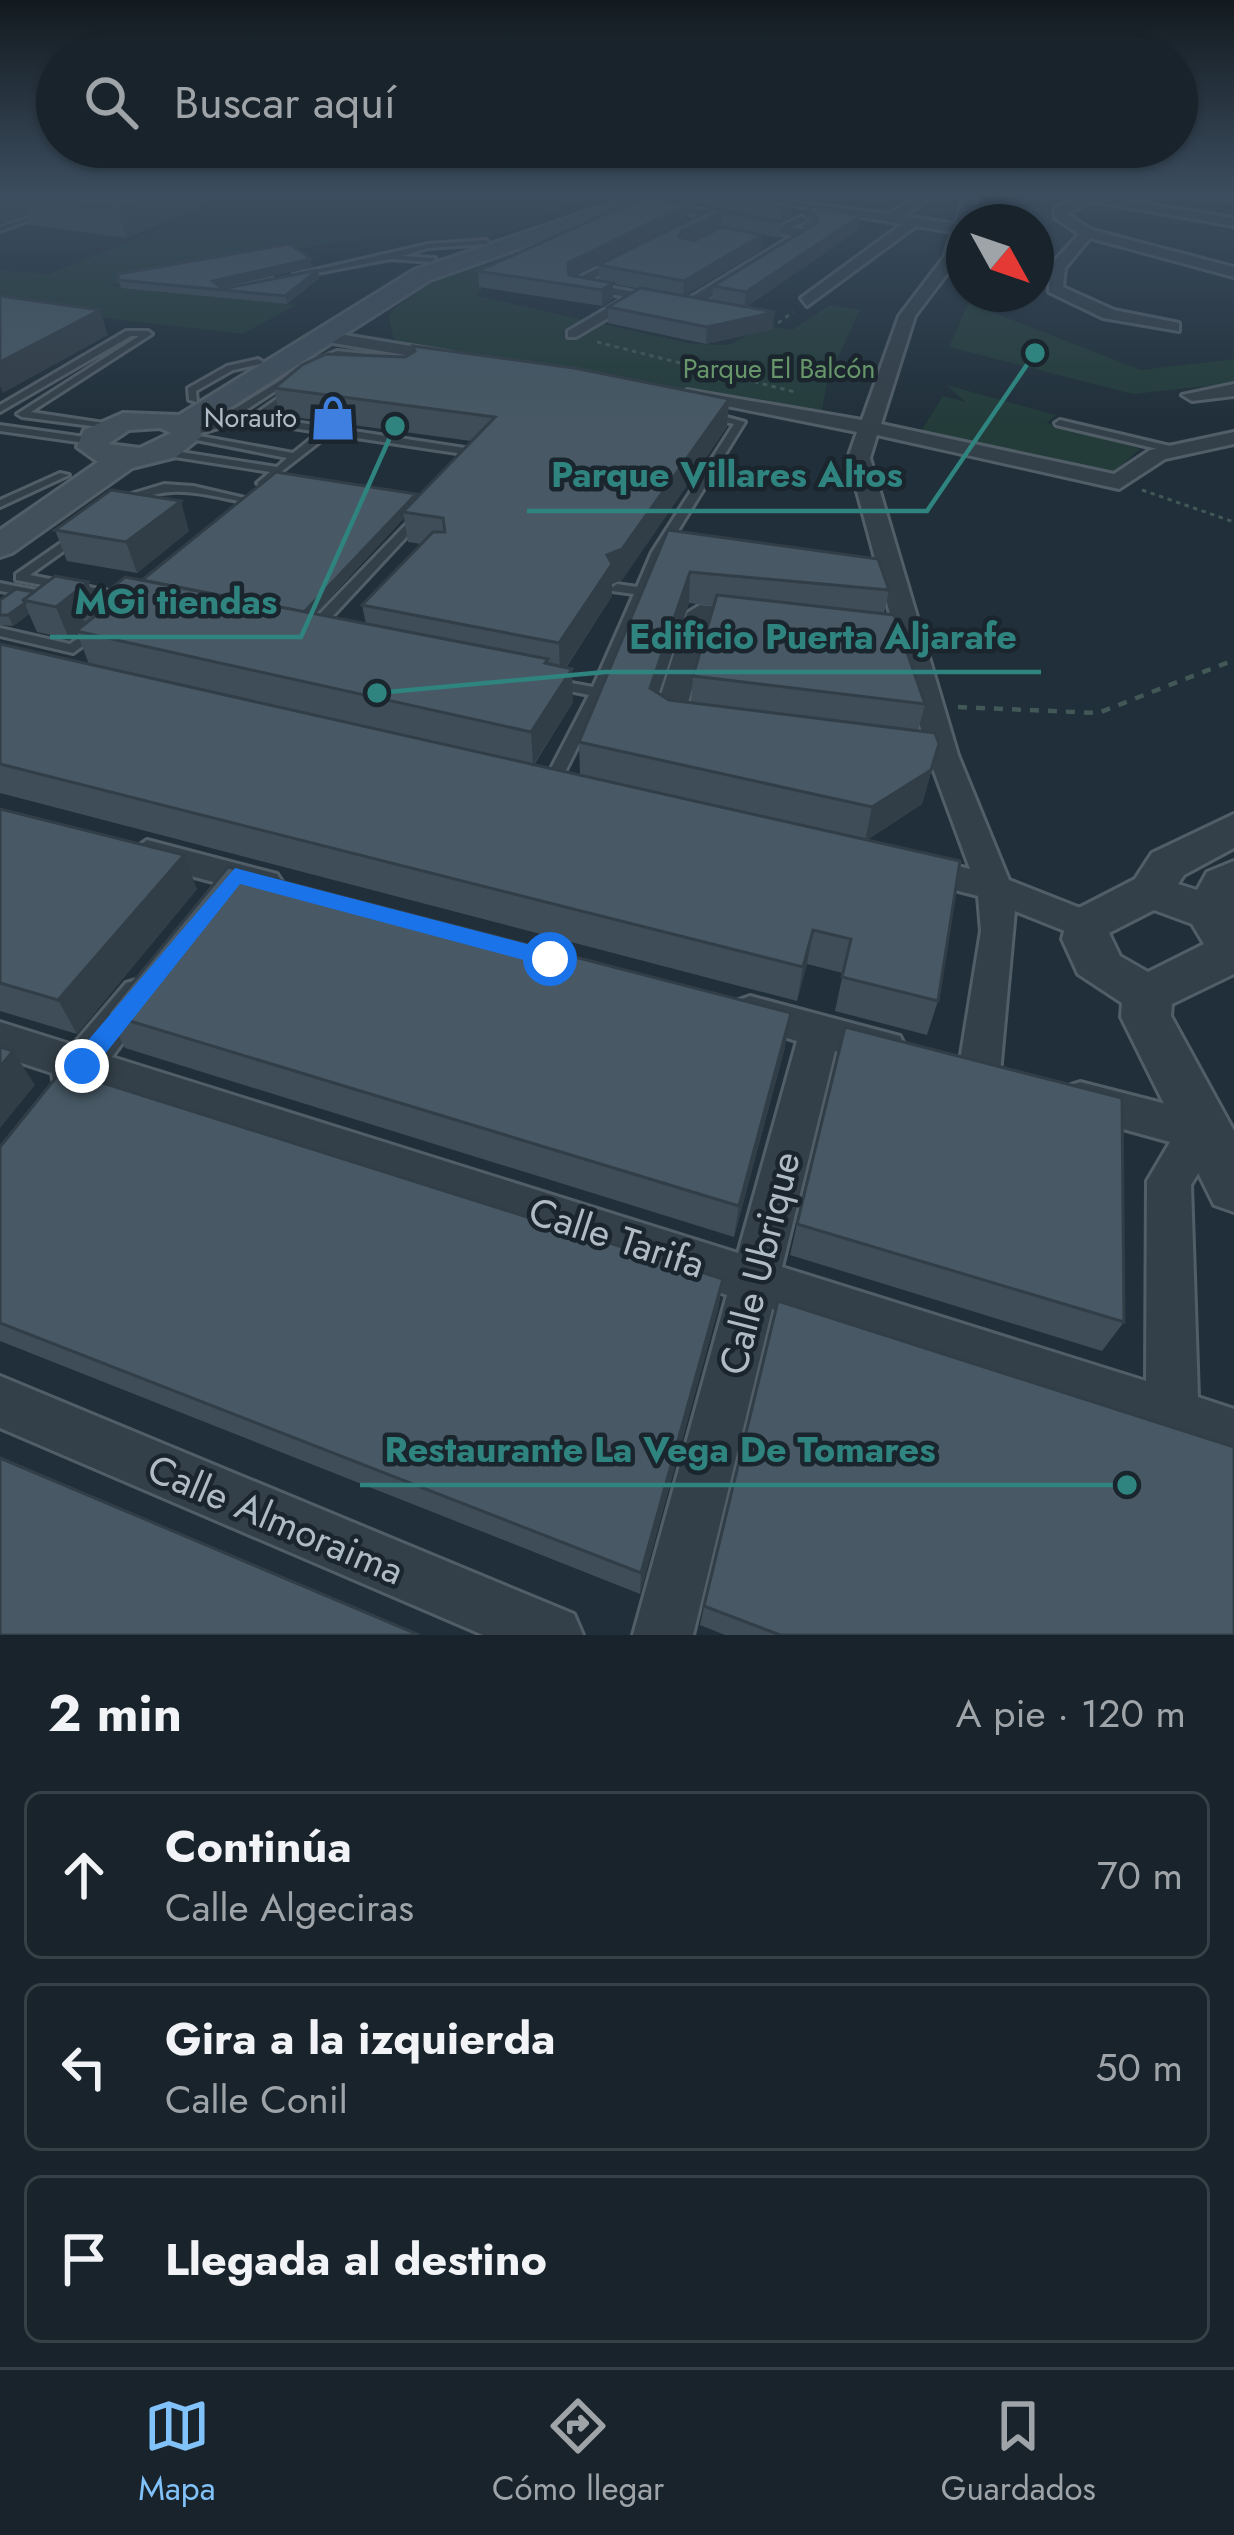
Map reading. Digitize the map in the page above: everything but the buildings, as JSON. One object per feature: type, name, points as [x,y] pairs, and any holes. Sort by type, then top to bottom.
[{"type":"main road","points":[[0,546],[258,362],[417,269]]},
{"type":"main road","points":[[0,517],[64,475],[150,436],[438,269]]},
{"type":"street","points":[[602,269],[574,284],[711,310]]},
{"type":"street","points":[[689,306],[748,269]]},
{"type":"street","points":[[807,301],[849,269]]},
{"type":"street","points":[[942,269],[907,316],[859,458],[880,582],[896,635],[928,706],[931,753],[995,888],[1012,1082]]},
{"type":"street","points":[[1057,269],[1055,289],[1109,314],[1173,327]]},
{"type":"street","points":[[572,334],[637,296]]},
{"type":"street","points":[[322,337],[472,366]]},
{"type":"street","points":[[1192,395],[1234,391]]},
{"type":"street","points":[[668,400],[866,430],[1119,482],[1133,466],[1166,448],[1234,438]]},
{"type":"street","points":[[714,726],[668,720],[700,613],[792,623]]},
{"type":"street","points":[[9,645],[89,677]]},
{"type":"street","points":[[886,861],[995,888],[1085,925],[1151,891],[1168,864],[1234,829]]},
{"type":"street","points":[[107,842],[303,893]]},
{"type":"street","points":[[207,910],[235,875]]},
{"type":"street","points":[[1085,925],[1085,951],[1102,970],[1148,993],[1215,964],[1226,920],[1151,891]]},
{"type":"street","points":[[41,1116],[165,962]]},
{"type":"street","points":[[1148,993],[1146,1017],[1234,1186]]},
{"type":"street","points":[[707,1000],[1202,1131]]},
{"type":"street","name":"Calle Ubrique","points":[[664,1635],[820,1030]]},
{"type":"street","name":"Calle Tarifa","points":[[0,1040],[1234,1435]]},
{"type":"street","points":[[1172,1415],[1169,1181],[1202,1131]]},
{"type":"street","name":"Calle Almoraima","points":[[0,1402],[553,1635]]},
{"type":"lane","points":[[223,291],[329,269]]},
{"type":"lane","points":[[0,428],[148,334],[115,328]]},
{"type":"lane","points":[[0,410],[136,331]]},
{"type":"lane","points":[[219,422],[337,354],[472,366]]},
{"type":"lane","points":[[308,367],[386,373]]},
{"type":"lane","points":[[254,419],[305,382]]},
{"type":"lane","points":[[550,786],[598,692],[658,552],[740,422],[668,400]]},
{"type":"lane","points":[[37,404],[44,417]]},
{"type":"lane","points":[[0,410],[296,457]]},
{"type":"lane","points":[[0,559],[150,436],[219,422],[254,419],[478,453],[459,474]]},
{"type":"lane","points":[[1060,422],[1166,448]]},
{"type":"lane","points":[[0,428],[150,436],[278,470]]},
{"type":"lane","points":[[227,512],[327,431]]},
{"type":"lane","points":[[0,504],[64,475]]},
{"type":"lane","points":[[112,511],[143,489],[167,485],[243,499]]},
{"type":"lane","points":[[309,634],[426,510]]},
{"type":"lane","points":[[8,589],[97,522]]},
{"type":"lane","points":[[390,548],[408,550]]},
{"type":"lane","points":[[658,552],[677,555]]},
{"type":"lane","points":[[617,588],[641,591]]},
{"type":"lane","points":[[8,589],[127,598]]},
{"type":"lane","points":[[9,645],[73,649],[104,622]]},
{"type":"lane","points":[[9,645],[33,623]]},
{"type":"lane","points":[[286,630],[329,638]]},
{"type":"lane","points":[[0,632],[9,645]]},
{"type":"lane","points":[[536,680],[598,692]]},
{"type":"path","points":[[572,334],[810,399]]},
{"type":"path","points":[[1119,482],[1234,523]]},
{"type":"path","points":[[928,706],[1098,713],[1234,660]]},
{"type":"green space","points":[[61,269],[191,269],[108,285],[296,305],[243,334],[0,306],[0,270],[50,274]]},
{"type":"green space","name":"Parque El Balcón","points":[[450,269],[502,269],[491,275],[477,296],[693,344],[729,345],[765,325],[792,330],[830,305],[860,310],[827,381],[821,417],[403,347],[393,337],[389,316]]},
{"type":"green space","points":[[964,312],[991,312],[1141,370],[1234,359],[1234,383],[1133,394],[949,347]]},
{"type":"green space","points":[[946,385],[1056,415],[1047,423],[1140,449],[1110,476],[921,431],[943,396],[966,402]]},
{"type":"place","name":"Parque Villares Altos","points":[[1035,353]]},
{"type":"place","name":"Norauto","points":[[333,418]]},
{"type":"place","name":"MGi tiendas","points":[[395,426]]},
{"type":"place","name":"Edificio Puerta Aljarafe","points":[[377,693]]},
{"type":"place","name":"Restaurante La Vega De Tomares","points":[[1127,1485]]},
{"type":"route","points":[[82,1066],[235,875],[550,959]]}]
